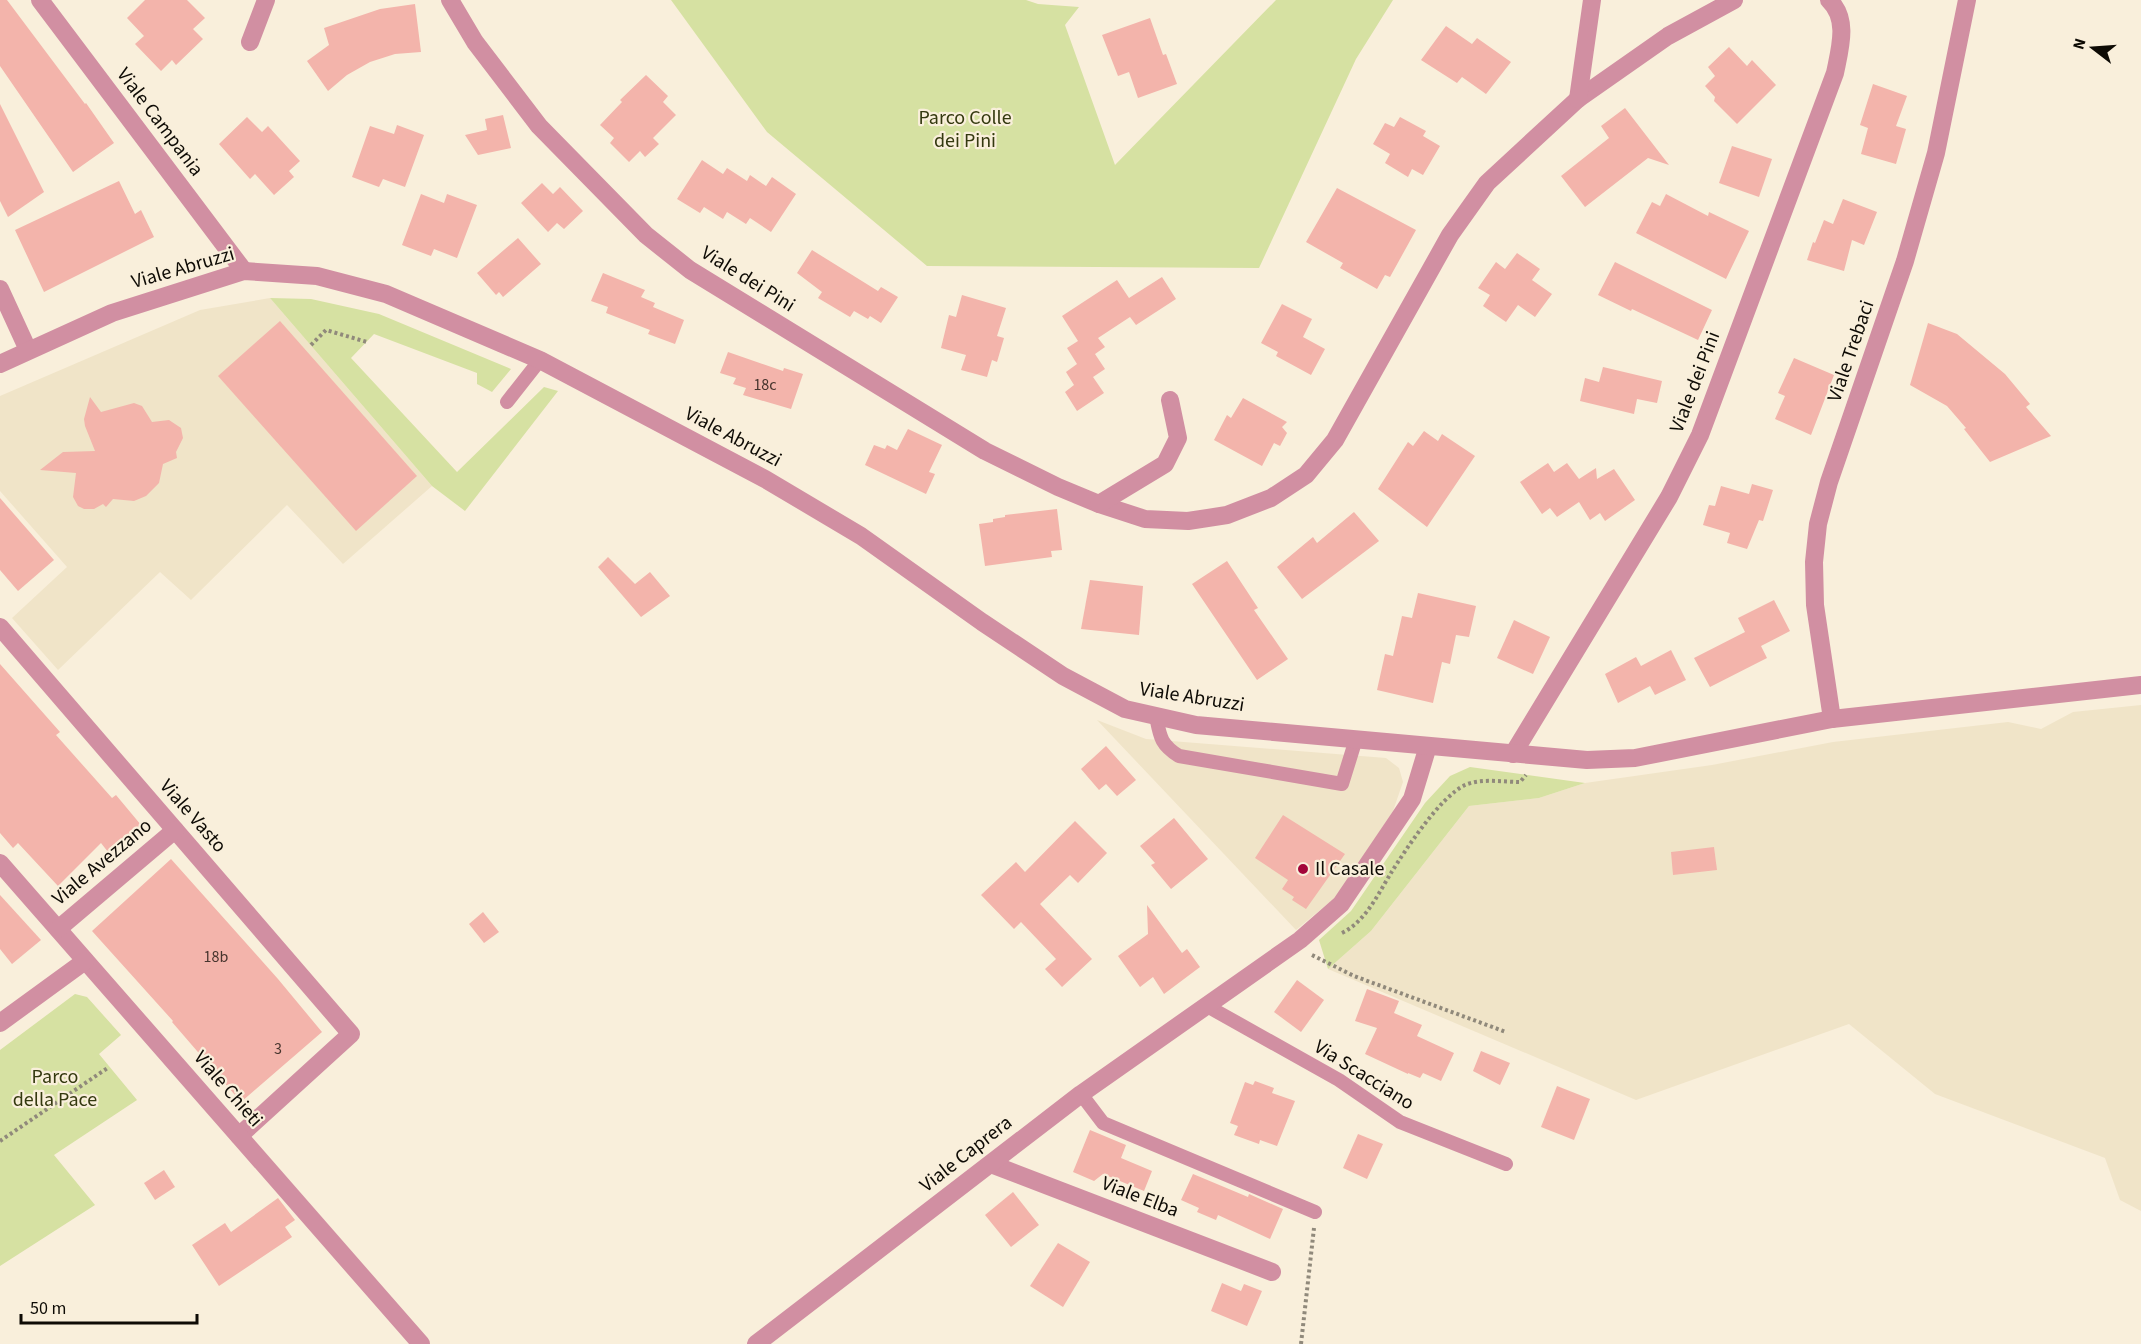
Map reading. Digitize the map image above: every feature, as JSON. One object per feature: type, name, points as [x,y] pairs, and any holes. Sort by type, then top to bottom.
[{"type":"street","name":"Viale Campania","points":[[40,0],[244,271]]},
{"type":"street","points":[[250,42],[266,0]]},
{"type":"street","name":"Viale dei Pini","points":[[450,0],[475,42],[539,126],[646,236],[690,270],[985,451],[1058,487],[1099,504],[1145,519],[1188,521],[1227,515],[1271,498],[1306,475],[1335,440],[1450,235],[1487,183],[1578,99],[1668,36],[1734,0]]},
{"type":"street","points":[[1578,99],[1592,0]]},
{"type":"street","name":"Viale dei Pini","points":[[1513,754],[1669,497],[1700,435],[1835,73],[1842,37],[1837,8],[1829,0]]},
{"type":"street","name":"Viale Trebaci","points":[[1832,719],[1815,605],[1814,562],[1818,524],[1829,482],[1905,261],[1936,153],[1967,0]]},
{"type":"street","name":"Viale Abruzzi","points":[[0,364],[112,313],[244,271],[317,276],[386,294],[540,360],[775,484],[861,537],[1063,676],[1125,709],[1196,725],[1587,760],[1635,758],[1832,719],[2141,685]]},
{"type":"street","points":[[0,288],[28,350]]},
{"type":"street","points":[[1099,504],[1165,464],[1178,438],[1170,400]]},
{"type":"street","name":"Viale Vasto","points":[[0,627],[351,1034],[239,1136]]},
{"type":"street","name":"Viale Caprera","points":[[756,1344],[1081,1094],[1207,1006],[1304,946],[1341,904],[1412,799],[1428,746]]},
{"type":"street","name":"Viale Avezzano","points":[[58,929],[175,830]]},
{"type":"street","name":"Viale Chieti","points":[[0,863],[421,1344]]},
{"type":"street","points":[[0,1023],[85,961]]},
{"type":"street","name":"Viale Elba","points":[[991,1164],[1272,1272]]},
{"type":"lane","points":[[507,402],[540,360]]},
{"type":"lane","points":[[1156,716],[1161,740],[1168,749],[1179,756],[1342,784],[1356,739]]},
{"type":"lane","name":"Via Scacciano","points":[[1207,1006],[1339,1080],[1400,1122],[1506,1164]]},
{"type":"lane","points":[[1081,1094],[1103,1123],[1315,1212]]},
{"type":"path","points":[[311,345],[326,330],[367,342]]},
{"type":"path","points":[[1304,946],[1354,976],[1506,1032]]},
{"type":"path","points":[[0,1141],[109,1067]]},
{"type":"path","points":[[1301,1344],[1315,1212]]},
{"type":"shaded area","points":[[270,298],[432,486],[343,564],[287,505],[191,600],[160,572],[58,670],[12,618],[67,567],[0,491],[0,396],[200,310]]},
{"type":"shaded area","points":[[2141,705],[2141,1211],[2120,1200],[2105,1158],[1935,1094],[1849,1024],[1636,1100],[1328,969],[1371,931],[1469,806],[1539,798],[1585,783],[1712,765],[1833,742],[2008,722],[2041,729],[2073,712]]},
{"type":"shaded area","points":[[1097,720],[1146,739],[1386,758],[1399,768],[1403,782],[1393,811],[1337,896],[1296,930]]},
{"type":"green space","name":"Parco Colle dei Pini","points":[[671,0],[1026,0],[1038,4],[1079,7],[1065,25],[1115,165],[1276,0],[1393,0],[1356,59],[1259,268],[927,266],[767,132]]},
{"type":"green space","points":[[270,298],[311,299],[379,314],[511,369],[492,392],[477,384],[477,373],[374,334],[351,358],[457,472],[544,387],[558,391],[465,511],[432,486]]},
{"type":"green space","points":[[1470,767],[1585,783],[1539,798],[1469,806],[1371,931],[1328,969],[1319,940],[1351,911],[1425,803],[1450,776]]},
{"type":"green space","name":"Parco della Pace","points":[[75,994],[87,997],[121,1035],[99,1054],[137,1100],[54,1155],[95,1205],[0,1266],[0,1050]]},
{"type":"building","points":[[0,0],[7,0],[114,143],[73,172],[0,66]]},
{"type":"building","points":[[145,0],[187,0],[205,18],[193,29],[203,39],[176,65],[172,60],[161,71],[135,44],[144,36],[127,18]]},
{"type":"building","points":[[415,4],[421,52],[395,54],[370,62],[347,75],[328,91],[307,61],[329,45],[324,28],[380,9]]},
{"type":"building","points":[[1150,18],[1163,55],[1166,54],[1177,84],[1138,98],[1129,72],[1118,76],[1102,35]]},
{"type":"building","points":[[1446,26],[1472,44],[1477,38],[1511,62],[1486,94],[1462,77],[1457,83],[1421,60]]},
{"type":"building","points":[[1729,47],[1747,66],[1752,60],[1776,85],[1737,124],[1714,101],[1715,97],[1705,86],[1715,76],[1708,67]]},
{"type":"building","points":[[646,75],[668,96],[663,102],[676,115],[653,138],[659,144],[645,157],[640,151],[629,162],[610,143],[614,138],[600,125],[622,102],[620,100]]},
{"type":"building","points":[[1873,84],[1907,96],[1896,126],[1906,129],[1896,164],[1861,154],[1868,128],[1860,125]]},
{"type":"building","points":[[0,104],[44,192],[8,217],[0,201]]},
{"type":"building","points":[[1625,108],[1669,165],[1648,158],[1585,207],[1561,176],[1609,138],[1601,126]]},
{"type":"building","points":[[503,115],[511,148],[478,155],[465,135],[487,130],[485,119]]},
{"type":"building","points":[[247,117],[262,132],[268,126],[300,161],[289,171],[294,177],[274,195],[255,174],[250,179],[219,144]]},
{"type":"building","points":[[1400,117],[1426,131],[1423,136],[1440,146],[1423,175],[1412,169],[1408,177],[1385,163],[1390,154],[1373,144],[1385,123],[1394,127]]},
{"type":"building","points":[[397,125],[424,135],[405,187],[383,179],[379,187],[352,177],[370,126],[394,134]]},
{"type":"building","points":[[1732,146],[1772,159],[1759,197],[1719,183]]},
{"type":"building","points":[[702,160],[723,174],[727,168],[747,181],[750,175],[766,186],[772,177],[796,194],[771,232],[750,218],[746,224],[727,212],[723,219],[704,207],[700,213],[677,199]]},
{"type":"building","points":[[119,181],[135,214],[141,210],[154,237],[44,292],[15,230]]},
{"type":"building","points":[[542,183],[553,194],[560,187],[583,211],[564,229],[557,223],[548,232],[521,203]]},
{"type":"building","points":[[1337,188],[1416,230],[1390,277],[1385,275],[1377,289],[1340,268],[1343,263],[1306,242]]},
{"type":"building","points":[[421,194],[444,203],[447,194],[477,205],[457,258],[434,249],[431,256],[402,245]]},
{"type":"building","points":[[1666,194],[1708,216],[1709,212],[1749,231],[1726,279],[1636,233],[1652,202],[1660,206]]},
{"type":"building","points":[[1843,199],[1877,212],[1864,245],[1852,240],[1844,271],[1807,260],[1824,220],[1833,224]]},
{"type":"building","points":[[518,238],[541,264],[503,297],[499,292],[496,295],[477,273]]},
{"type":"building","points":[[812,250],[878,291],[881,287],[898,297],[881,323],[870,316],[868,319],[854,311],[850,317],[818,298],[822,292],[797,273]]},
{"type":"building","points":[[1517,253],[1540,269],[1532,280],[1552,294],[1535,317],[1518,305],[1506,322],[1483,306],[1490,295],[1478,288],[1496,262],[1505,269]]},
{"type":"building","points":[[1615,262],[1712,310],[1698,340],[1598,295]]},
{"type":"building","points":[[603,273],[645,290],[641,297],[655,303],[653,307],[684,320],[675,344],[648,334],[650,330],[606,313],[608,307],[591,301]]},
{"type":"building","points":[[1162,277],[1176,299],[1136,325],[1130,317],[1098,338],[1105,347],[1095,354],[1105,369],[1093,377],[1104,393],[1077,411],[1065,392],[1074,385],[1066,372],[1077,364],[1067,348],[1078,341],[1062,316],[1117,280],[1129,298]]},
{"type":"building","points":[[962,295],[1006,308],[997,336],[1004,338],[997,362],[992,360],[987,377],[961,370],[966,355],[941,348],[949,315],[956,317]]},
{"type":"building","points":[[1282,304],[1312,319],[1303,337],[1325,349],[1311,375],[1276,356],[1278,352],[1261,343]]},
{"type":"building","points":[[280,321],[417,476],[356,531],[218,376]]},
{"type":"building","points":[[1928,323],[1957,334],[2005,374],[2030,404],[2026,407],[2051,436],[1990,462],[1947,406],[1910,385]]},
{"type":"building","points":[[728,352],[783,371],[784,368],[803,374],[791,409],[743,395],[746,388],[733,384],[736,378],[720,373]]},
{"type":"building","points":[[1794,358],[1834,375],[1811,435],[1775,419],[1785,396],[1778,393]]},
{"type":"building","points":[[1603,367],[1662,381],[1657,403],[1637,399],[1634,414],[1580,401],[1585,378],[1599,382]]},
{"type":"building","points":[[90,397],[101,412],[134,403],[142,406],[152,422],[169,420],[181,428],[183,438],[176,452],[177,458],[163,464],[159,483],[146,496],[134,501],[113,499],[106,507],[103,504],[94,509],[84,509],[78,506],[73,497],[76,473],[40,470],[63,452],[95,451],[84,419]]},
{"type":"building","points":[[1243,398],[1287,422],[1282,427],[1287,433],[1280,446],[1274,443],[1262,466],[1214,440],[1227,415],[1231,418]]},
{"type":"building","points":[[908,429],[942,445],[929,472],[935,474],[926,494],[865,465],[874,445],[885,449],[887,445],[897,450]]},
{"type":"building","points":[[1424,431],[1438,441],[1442,434],[1475,456],[1427,527],[1378,489],[1408,442],[1413,446]]},
{"type":"building","points":[[1548,463],[1554,472],[1567,463],[1579,479],[1596,468],[1597,479],[1614,469],[1635,500],[1605,521],[1600,513],[1590,520],[1579,502],[1557,517],[1550,508],[1542,514],[1520,482]]},
{"type":"building","points":[[1752,484],[1773,490],[1763,521],[1759,520],[1747,549],[1727,543],[1730,533],[1703,525],[1709,505],[1715,506],[1721,486],[1749,494]]},
{"type":"building","points":[[0,498],[54,560],[18,591],[0,570]]},
{"type":"building","points":[[1057,509],[1062,550],[1051,551],[1052,557],[985,566],[979,524],[993,522],[993,519],[1005,517],[1005,515]]},
{"type":"building","points":[[1354,512],[1379,541],[1302,599],[1277,567],[1313,537],[1317,543]]},
{"type":"building","points":[[608,557],[635,584],[650,572],[670,596],[641,617],[598,567]]},
{"type":"building","points":[[1227,561],[1258,608],[1254,610],[1288,659],[1257,680],[1192,584]]},
{"type":"building","points":[[1090,580],[1143,586],[1139,635],[1081,629]]},
{"type":"building","points":[[1418,593],[1476,606],[1469,637],[1456,635],[1450,664],[1442,662],[1433,703],[1377,690],[1385,654],[1393,656],[1402,616],[1412,618]]},
{"type":"building","points":[[1774,600],[1790,631],[1761,646],[1767,658],[1710,687],[1694,658],[1745,632],[1738,618]]},
{"type":"building","points":[[1514,620],[1550,637],[1533,674],[1497,658]]},
{"type":"building","points":[[1671,650],[1686,680],[1655,695],[1650,686],[1618,703],[1605,674],[1636,657],[1641,666]]},
{"type":"building","points":[[0,664],[60,732],[56,735],[112,798],[116,795],[141,825],[108,852],[101,843],[58,886],[18,843],[13,848],[0,833]]},
{"type":"building","points":[[1106,746],[1136,780],[1117,796],[1106,784],[1099,790],[1081,769]]},
{"type":"building","name":"Il Casale","points":[[1283,815],[1345,854],[1306,909],[1292,900],[1294,897],[1282,889],[1288,880],[1255,858]]},
{"type":"building","points":[[1174,818],[1208,859],[1171,889],[1151,865],[1155,863],[1140,846]]},
{"type":"building","points":[[1075,821],[1107,853],[1078,883],[1070,875],[1040,904],[1092,959],[1062,987],[1045,969],[1056,959],[1021,922],[1014,929],[981,895],[1016,862],[1025,872]]},
{"type":"building","points":[[1714,847],[1717,870],[1673,875],[1671,852]]},
{"type":"building","points":[[171,859],[322,1032],[241,1102],[173,1021],[92,931]]},
{"type":"building","points":[[0,895],[41,940],[12,964],[0,949]]},
{"type":"building","points":[[1147,905],[1182,953],[1187,949],[1200,967],[1164,994],[1153,977],[1140,987],[1118,956],[1148,934]]},
{"type":"building","points":[[483,912],[499,932],[484,943],[469,924]]},
{"type":"building","points":[[1297,980],[1324,1000],[1301,1032],[1274,1012]]},
{"type":"building","points":[[1367,989],[1399,1001],[1394,1013],[1422,1025],[1417,1036],[1454,1053],[1441,1081],[1423,1073],[1420,1078],[1408,1074],[1365,1054],[1377,1028],[1355,1021]]},
{"type":"building","points":[[1481,1051],[1510,1063],[1500,1085],[1473,1071]]},
{"type":"building","points":[[1255,1081],[1274,1088],[1272,1093],[1295,1101],[1277,1146],[1260,1140],[1259,1144],[1234,1135],[1238,1126],[1230,1123],[1245,1082],[1253,1085]]},
{"type":"building","points":[[1557,1086],[1590,1099],[1574,1140],[1541,1127]]},
{"type":"building","points":[[1090,1130],[1126,1145],[1121,1158],[1152,1171],[1144,1191],[1103,1174],[1094,1181],[1073,1172]]},
{"type":"building","points":[[1358,1134],[1383,1144],[1367,1179],[1343,1168]]},
{"type":"building","points":[[164,1170],[175,1187],[155,1200],[144,1183]]},
{"type":"building","points":[[1193,1174],[1283,1209],[1270,1239],[1218,1215],[1216,1220],[1197,1212],[1199,1208],[1181,1200]]},
{"type":"building","points":[[1013,1192],[1039,1225],[1011,1247],[985,1215]]},
{"type":"building","points":[[278,1198],[295,1220],[285,1227],[292,1237],[219,1286],[192,1245],[225,1223],[231,1232]]},
{"type":"building","points":[[1058,1243],[1090,1262],[1063,1307],[1030,1286]]},
{"type":"building","points":[[1222,1283],[1241,1291],[1244,1284],[1262,1291],[1247,1326],[1211,1311]]},
{"type":"place","name":"Il Casale","points":[[1303,869]]}]
